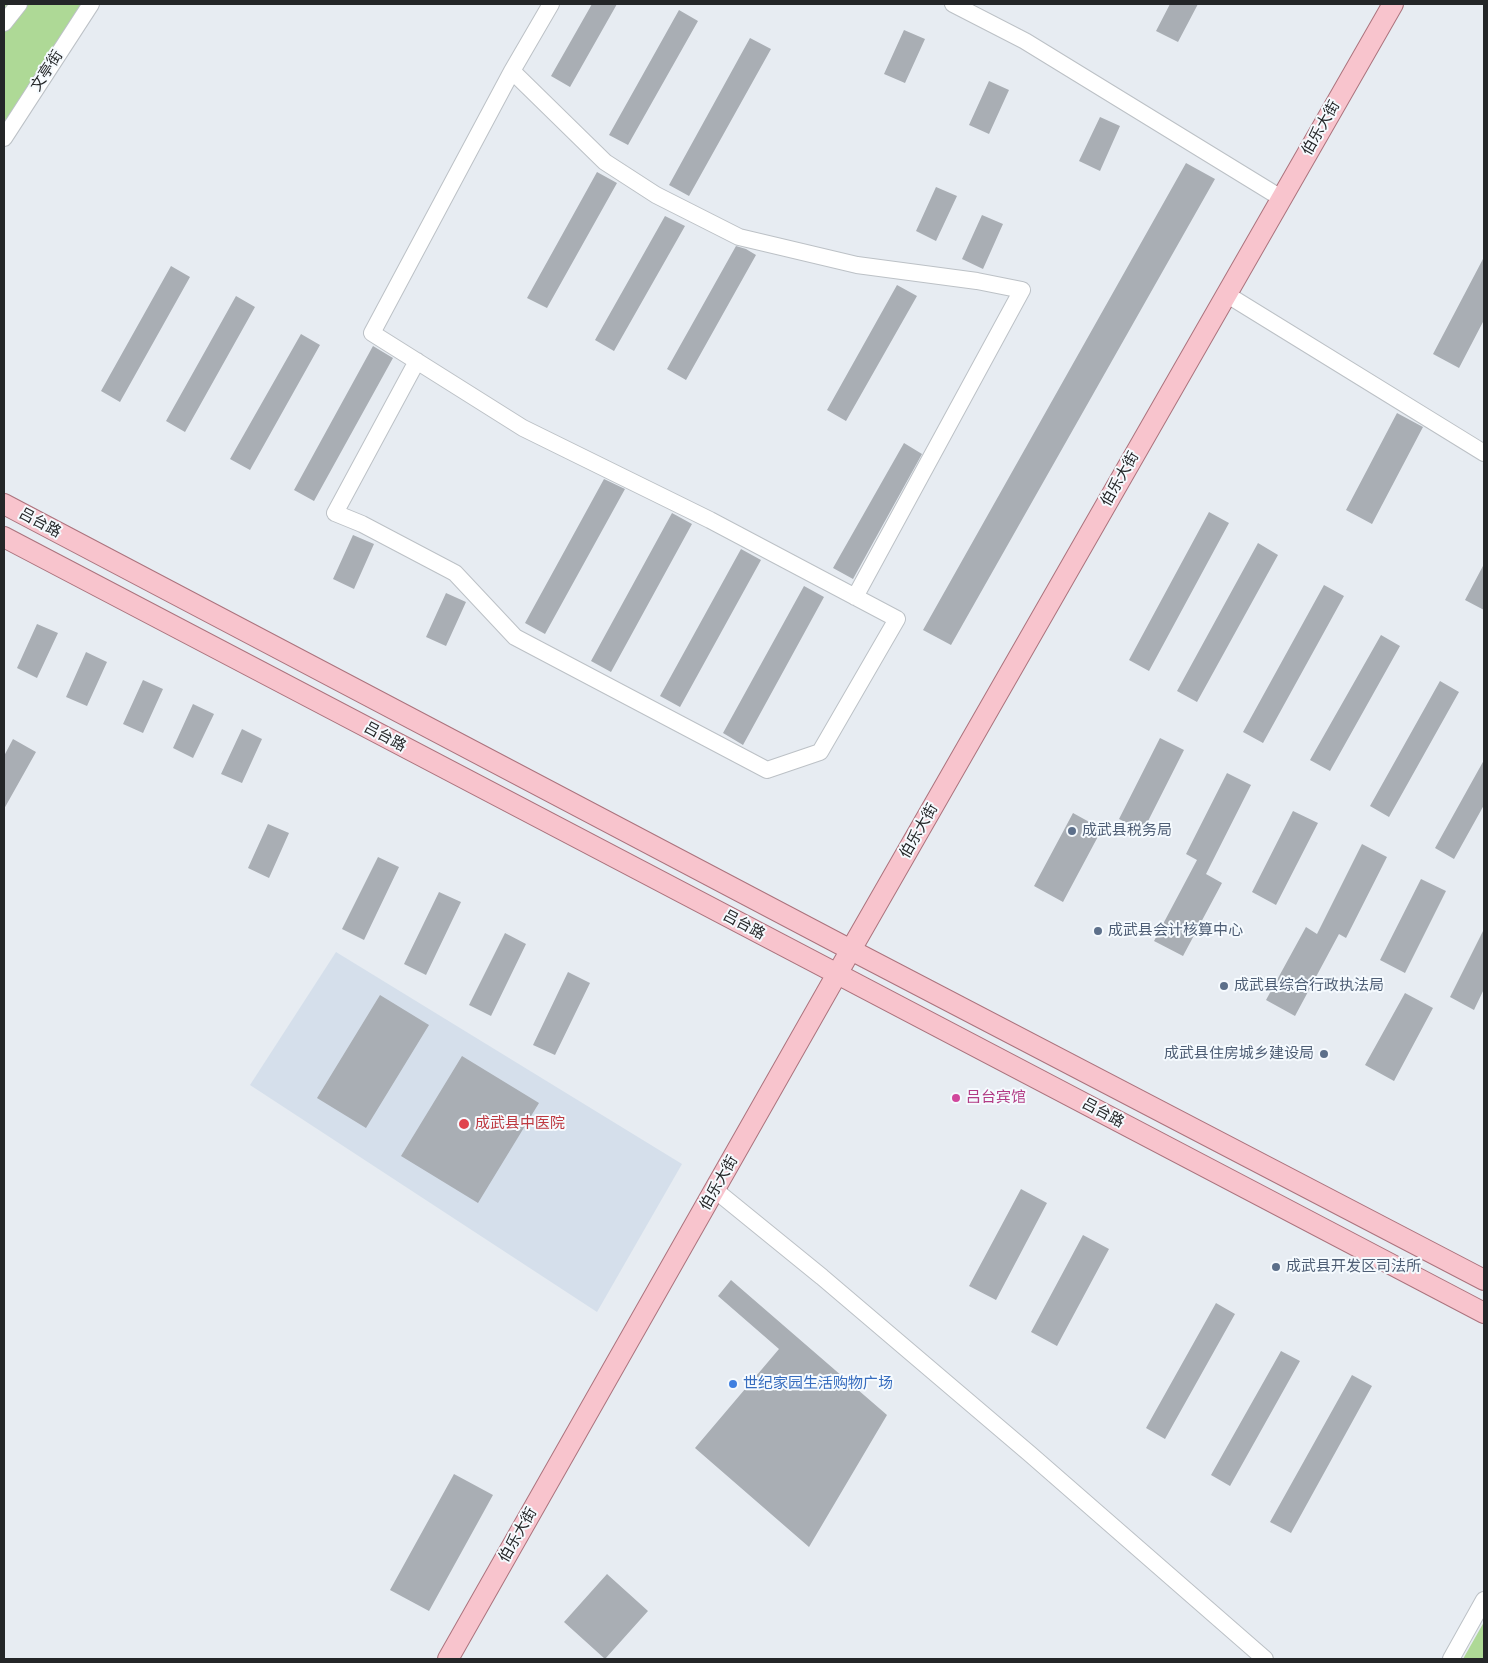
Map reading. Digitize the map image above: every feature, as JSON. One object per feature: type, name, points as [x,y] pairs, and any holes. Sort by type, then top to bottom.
[{"type":"main road","name":"伯乐大街","points":[[448,1659],[1392,4]]},
{"type":"main road","name":"吕台路","points":[[4,504],[851,950],[1484,1280]]},
{"type":"main road","name":"吕台路","points":[[4,537],[1484,1313]]},
{"type":"street","points":[[4,23],[19,4]]},
{"type":"street","name":"文亭街","points":[[4,138],[91,4]]},
{"type":"street","points":[[417,361],[335,513],[362,524],[455,573],[515,637],[767,770],[820,752],[897,619],[710,520],[523,428],[417,361],[372,333],[512,71],[551,4]]},
{"type":"street","points":[[953,4],[1025,41],[1281,198]]},
{"type":"street","points":[[512,71],[604,162],[656,195],[739,237],[857,265],[977,281],[1022,290],[855,597]]},
{"type":"street","points":[[1226,294],[1484,453]]},
{"type":"street","points":[[715,1190],[897,1340],[1265,1659]]},
{"type":"street","points":[[1451,1659],[1484,1600]]},
{"type":"shaded area","name":"成武县中医院","points":[[336,952],[682,1164],[597,1312],[250,1085]]},
{"type":"green space","points":[[4,4],[91,4],[4,138]]},
{"type":"green space","points":[[1484,1622],[1484,1659],[1463,1659]]},
{"type":"building","points":[[592,4],[617,4],[570,87],[551,76]]},
{"type":"building","points":[[1170,4],[1198,4],[1178,42],[1156,31]]},
{"type":"building","points":[[679,10],[698,21],[628,145],[609,135]]},
{"type":"building","points":[[904,30],[925,39],[905,83],[884,74]]},
{"type":"building","points":[[750,38],[771,49],[689,196],[669,185]]},
{"type":"building","points":[[989,81],[1009,90],[989,134],[969,125]]},
{"type":"building","points":[[1100,117],[1120,126],[1100,171],[1079,161]]},
{"type":"building","points":[[1186,163],[1215,179],[951,645],[923,630]]},
{"type":"building","points":[[597,172],[617,183],[547,308],[527,298]]},
{"type":"building","points":[[936,187],[957,196],[936,241],[916,231]]},
{"type":"building","points":[[982,215],[1003,224],[983,269],[962,259]]},
{"type":"building","points":[[665,216],[685,226],[614,351],[595,340]]},
{"type":"building","points":[[736,246],[756,255],[686,380],[667,369]]},
{"type":"building","points":[[1484,257],[1484,320],[1459,368],[1433,354]]},
{"type":"building","points":[[171,266],[190,277],[120,402],[101,391]]},
{"type":"building","points":[[897,285],[917,296],[846,421],[827,410]]},
{"type":"building","points":[[236,296],[255,307],[185,432],[166,421]]},
{"type":"building","points":[[301,334],[320,345],[250,470],[230,459]]},
{"type":"building","points":[[373,346],[393,358],[314,501],[294,490]]},
{"type":"building","points":[[1397,413],[1423,427],[1372,524],[1346,510]]},
{"type":"building","points":[[904,443],[922,454],[853,579],[833,568]]},
{"type":"building","points":[[604,479],[625,489],[545,634],[525,623]]},
{"type":"building","points":[[1209,512],[1229,523],[1149,671],[1129,660]]},
{"type":"building","points":[[672,513],[692,524],[611,672],[591,661]]},
{"type":"building","points":[[353,535],[374,544],[354,589],[333,579]]},
{"type":"building","points":[[1258,543],[1278,555],[1197,702],[1177,691]]},
{"type":"building","points":[[741,549],[761,560],[680,707],[660,696]]},
{"type":"building","points":[[1484,564],[1484,610],[1465,600]]},
{"type":"building","points":[[1324,585],[1344,596],[1263,743],[1243,732]]},
{"type":"building","points":[[804,586],[824,597],[743,745],[723,733]]},
{"type":"building","points":[[446,593],[466,602],[446,646],[426,637]]},
{"type":"building","points":[[37,624],[58,633],[37,678],[17,668]]},
{"type":"building","points":[[1381,635],[1400,646],[1330,771],[1310,760]]},
{"type":"building","points":[[86,652],[107,662],[87,706],[66,697]]},
{"type":"building","points":[[143,680],[163,689],[143,733],[123,724]]},
{"type":"building","points":[[1440,681],[1459,692],[1389,817],[1370,806]]},
{"type":"building","points":[[193,704],[214,714],[193,758],[173,748]]},
{"type":"building","points":[[242,729],[262,739],[242,783],[221,774]]},
{"type":"building","points":[[1160,738],[1184,750],[1143,831],[1119,819]]},
{"type":"building","points":[[13,739],[36,752],[4,809],[4,756]]},
{"type":"building","points":[[1484,760],[1484,805],[1454,859],[1435,848]]},
{"type":"building","points":[[1227,773],[1251,785],[1206,874],[1222,883],[1183,956],[1154,941],[1197,860],[1186,854]]},
{"type":"building","points":[[1293,811],[1318,823],[1276,905],[1252,892]]},
{"type":"building","points":[[1073,813],[1102,829],[1063,902],[1034,886]]},
{"type":"building","points":[[268,824],[289,833],[269,878],[248,868]]},
{"type":"building","points":[[1362,844],[1387,857],[1346,938],[1339,934],[1295,1016],[1266,1000],[1306,927],[1317,934]]},
{"type":"building","points":[[378,857],[399,867],[364,940],[342,929]]},
{"type":"building","points":[[1421,879],[1446,891],[1405,973],[1380,960]]},
{"type":"building","points":[[439,892],[461,902],[426,975],[404,964]]},
{"type":"building","points":[[1484,929],[1484,989],[1474,1010],[1450,997]]},
{"type":"building","points":[[505,933],[526,944],[491,1016],[469,1005]]},
{"type":"building","points":[[568,972],[590,983],[555,1055],[533,1045]]},
{"type":"building","points":[[1405,993],[1433,1008],[1394,1081],[1365,1065]]},
{"type":"building","points":[[380,995],[429,1025],[366,1128],[317,1098]]},
{"type":"building","points":[[462,1056],[539,1103],[478,1203],[401,1156]]},
{"type":"building","points":[[1021,1189],[1047,1203],[996,1300],[969,1286]]},
{"type":"building","points":[[1083,1235],[1109,1249],[1057,1346],[1031,1332]]},
{"type":"building","points":[[731,1280],[887,1415],[809,1547],[695,1448],[779,1349],[718,1296]]},
{"type":"building","points":[[1216,1303],[1235,1314],[1165,1439],[1146,1428]]},
{"type":"building","points":[[1281,1351],[1300,1361],[1230,1486],[1211,1475]]},
{"type":"building","points":[[1352,1375],[1372,1386],[1291,1533],[1270,1522]]},
{"type":"building","points":[[454,1474],[493,1495],[429,1611],[390,1590]]},
{"type":"building","points":[[607,1574],[648,1611],[605,1659],[564,1622]]},
{"type":"place","name":"成武县税务局","points":[[1072,831]]},
{"type":"place","name":"成武县会计核算中心","points":[[1098,931]]},
{"type":"place","name":"成武县综合行政执法局","points":[[1224,986]]},
{"type":"place","name":"成武县住房城乡建设局","points":[[1324,1054]]},
{"type":"place","name":"吕台宾馆","points":[[956,1098]]},
{"type":"place","name":"成武县中医院","points":[[464,1124]]},
{"type":"place","name":"成武县开发区司法所","points":[[1276,1267]]},
{"type":"place","name":"世纪家园生活购物广场","points":[[733,1384]]}]
